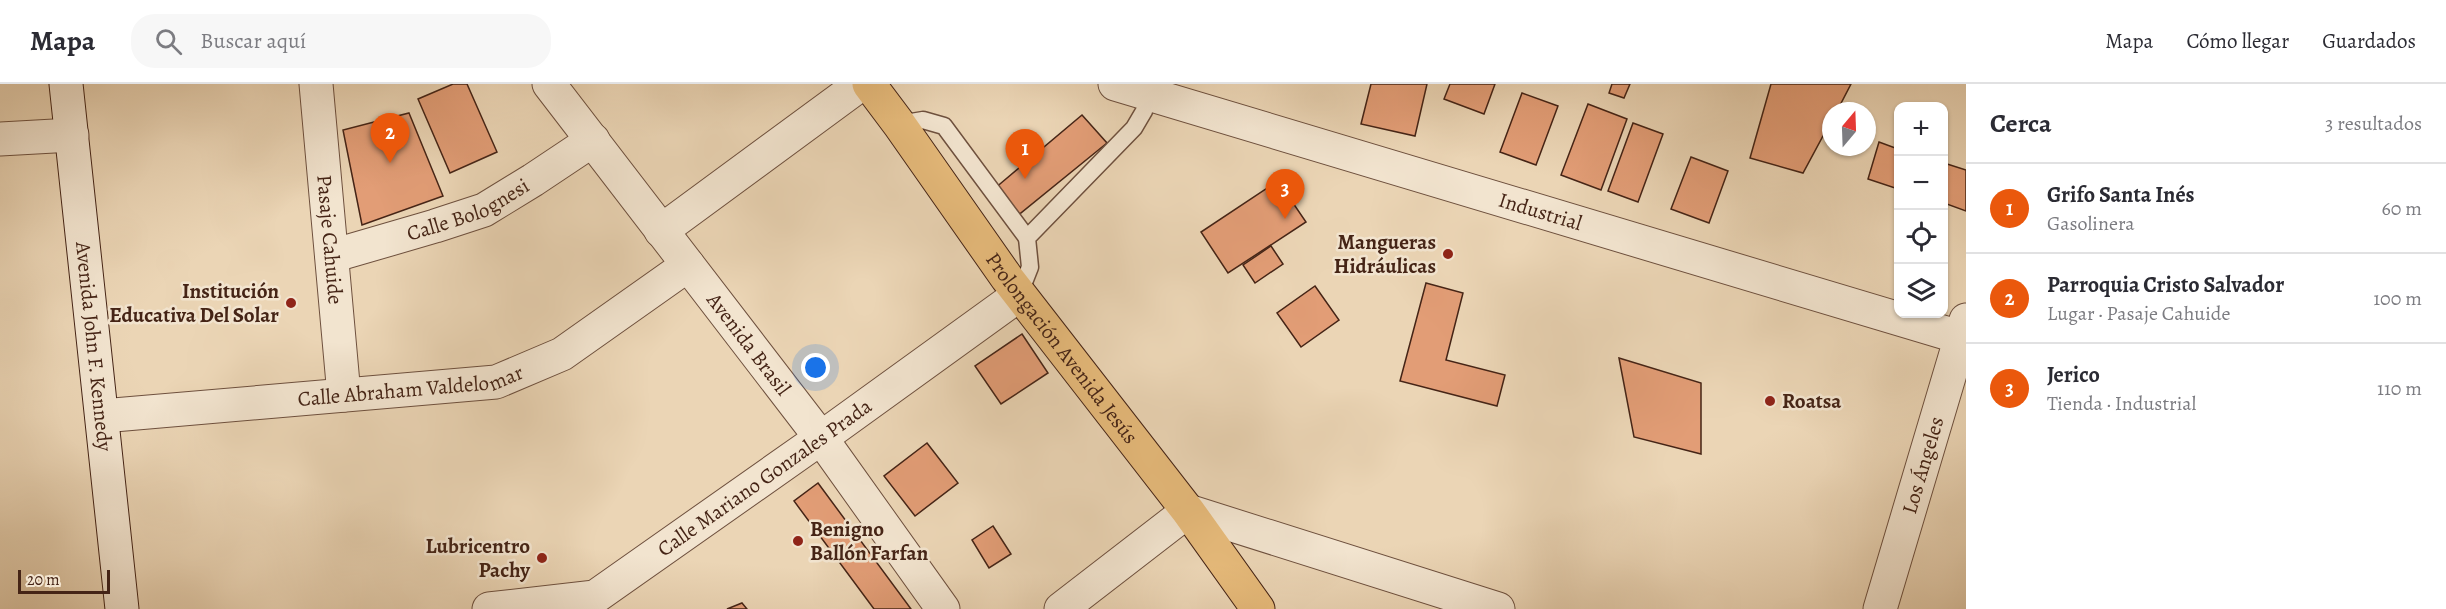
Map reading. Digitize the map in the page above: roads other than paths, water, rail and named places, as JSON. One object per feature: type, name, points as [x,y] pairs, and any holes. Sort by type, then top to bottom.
[{"type":"main road","name":"Prolongación Avenida Jesús","points":[[869,84],[1019,295],[1188,511],[1257,609]]},
{"type":"street","name":"Avenida John F. Kennedy","points":[[66,84],[122,609]]},
{"type":"street","name":"Pasaje Cahuide","points":[[316,84],[344,395]]},
{"type":"street","name":"Avenida Brasil","points":[[549,84],[821,438],[943,609]]},
{"type":"street","points":[[661,231],[861,84]]},
{"type":"street","name":"Industrial","points":[[1115,84],[1964,332]]},
{"type":"street","points":[[0,139],[72,135]]},
{"type":"street","name":"Calle Bolognesi","points":[[332,256],[484,210],[593,140]]},
{"type":"street","name":"Calle Abraham Valdelomar","points":[[102,416],[496,382],[562,354],[688,265]]},
{"type":"street","name":"Calle Mariano Gonzales Prada","points":[[489,609],[596,603],[1019,295]]},
{"type":"street","name":"Los Ángeles","points":[[1880,609],[1964,332]]},
{"type":"street","points":[[1060,609],[1188,511],[1498,609]]},
{"type":"lane","points":[[1027,238],[1134,128],[1144,111],[1149,94]]},
{"type":"lane","points":[[899,124],[923,120],[944,126],[1027,238],[1030,267],[1019,295]]},
{"type":"place","name":"Parroquia Cristo Salvador","points":[[390,163]]},
{"type":"place","name":"Grifo Santa Inés","points":[[1025,179]]},
{"type":"place","name":"Jerico","points":[[1285,219]]},
{"type":"place","name":"Mangueras Hidráulicas","points":[[1448,254]]},
{"type":"place","name":"Institución Educativa Del Solar","points":[[291,303]]},
{"type":"place","name":"Roatsa","points":[[1770,401]]},
{"type":"place","name":"Benigno Ballón Farfan","points":[[798,541]]},
{"type":"place","name":"Lubricentro Pachy","points":[[542,558]]}]
